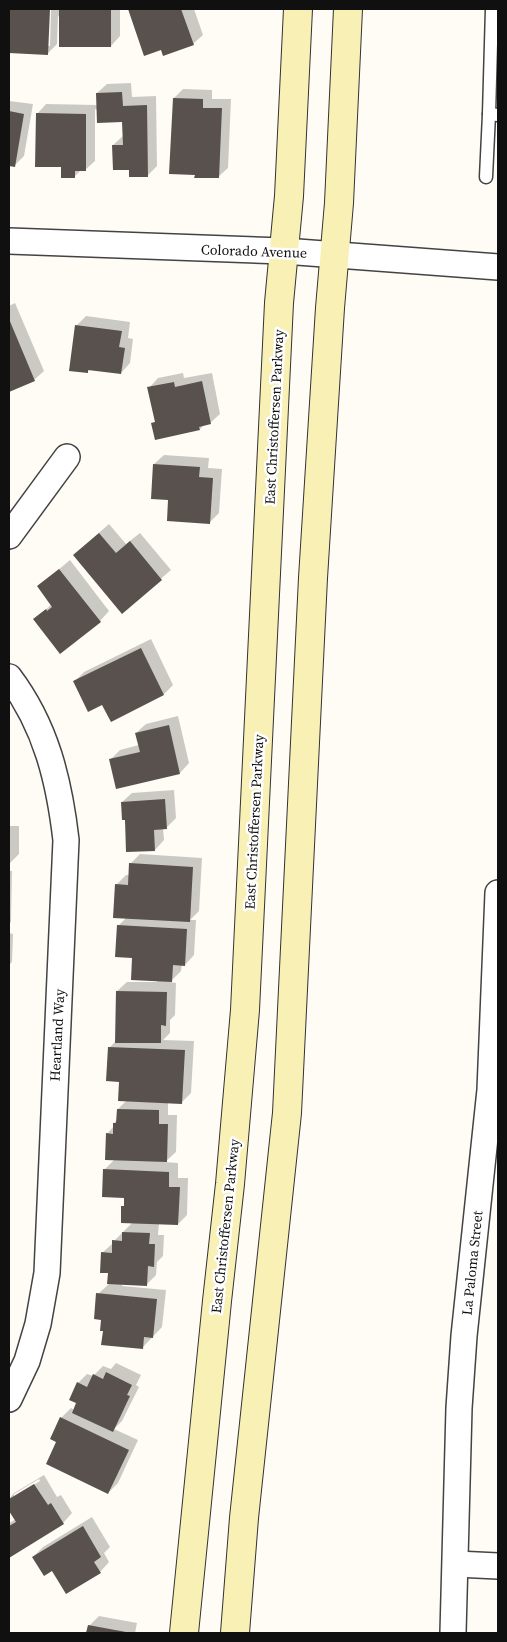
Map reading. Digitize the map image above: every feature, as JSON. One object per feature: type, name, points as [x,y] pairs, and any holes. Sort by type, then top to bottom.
[{"type":"street","name":"East Christoffersen Parkway","points":[[184,1633],[230,1184],[245,1010],[279,303],[289,196],[298,9]]},
{"type":"street","points":[[235,1633],[243,1526],[287,1113],[314,568],[339,203],[348,9]]},
{"type":"street","name":"Colorado Avenue","points":[[9,242],[284,251],[498,267]]},
{"type":"street","points":[[9,536],[67,457]]},
{"type":"street","name":"Heartland Way","points":[[9,677],[20,691],[37,724],[54,768],[62,803],[66,840],[47,1273],[38,1324],[27,1361],[9,1400]]},
{"type":"street","name":"La Paloma Street","points":[[453,1633],[459,1408],[464,1336],[490,1090],[498,893]]},
{"type":"street","points":[[456,1564],[498,1566]]},
{"type":"lane","points":[[486,177],[494,115],[492,9]]},
{"type":"building","points":[[9,9],[50,9],[48,55],[9,53]]},
{"type":"building","points":[[59,9],[111,9],[111,47],[59,47]]},
{"type":"building","points":[[128,9],[181,9],[194,45],[163,56],[161,50],[144,56]]},
{"type":"building","points":[[122,92],[123,106],[147,105],[148,177],[129,177],[129,170],[113,170],[112,145],[123,145],[122,122],[97,123],[96,93]]},
{"type":"building","points":[[173,98],[203,99],[203,108],[222,108],[219,178],[194,178],[195,175],[169,174]]},
{"type":"building","points":[[9,111],[24,114],[15,167],[9,166]]},
{"type":"building","points":[[36,113],[86,114],[86,171],[75,171],[75,178],[61,178],[61,167],[35,167]]},
{"type":"building","points":[[9,319],[35,381],[9,392]]},
{"type":"building","points":[[75,325],[122,331],[119,347],[125,348],[121,374],[88,370],[88,373],[69,371]]},
{"type":"building","points":[[202,381],[211,424],[199,427],[200,430],[155,440],[151,423],[155,422],[147,387],[174,382],[175,387]]},
{"type":"building","points":[[153,464],[200,467],[199,477],[213,478],[210,524],[167,521],[168,500],[151,499]]},
{"type":"building","points":[[99,533],[116,553],[130,541],[162,580],[122,614],[73,555]]},
{"type":"building","points":[[59,569],[101,622],[60,654],[33,619],[46,609],[47,611],[52,607],[37,586]]},
{"type":"building","points":[[141,648],[164,695],[111,722],[102,705],[88,712],[73,681]]},
{"type":"building","points":[[169,725],[180,774],[116,789],[109,759],[140,752],[135,733]]},
{"type":"building","points":[[165,799],[167,829],[154,830],[155,851],[126,852],[125,820],[122,820],[121,802]]},
{"type":"building","points":[[129,863],[193,867],[190,922],[113,918],[115,884],[128,885]]},
{"type":"building","points":[[117,925],[187,929],[185,966],[173,965],[172,982],[131,980],[132,958],[115,957]]},
{"type":"building","points":[[116,991],[167,992],[166,1026],[161,1025],[161,1043],[115,1043]]},
{"type":"building","points":[[108,1047],[185,1050],[182,1104],[118,1101],[119,1082],[106,1081]]},
{"type":"building","points":[[117,1109],[159,1110],[159,1124],[168,1124],[167,1162],[105,1160],[106,1133],[113,1134],[113,1123],[116,1123]]},
{"type":"building","points":[[103,1169],[169,1172],[169,1187],[180,1187],[178,1225],[121,1223],[121,1206],[124,1206],[124,1198],[102,1197]]},
{"type":"building","points":[[122,1232],[150,1233],[149,1244],[155,1244],[154,1267],[148,1266],[147,1286],[107,1284],[108,1273],[100,1273],[101,1252],[112,1253],[112,1240],[122,1241]]},
{"type":"building","points":[[96,1293],[157,1299],[153,1338],[144,1337],[143,1349],[101,1345],[103,1331],[100,1331],[101,1320],[94,1319]]},
{"type":"building","points":[[106,1372],[132,1385],[127,1395],[130,1396],[113,1432],[72,1413],[76,1403],[69,1400],[77,1382],[87,1387],[93,1374],[103,1379]]},
{"type":"building","points":[[60,1417],[129,1450],[108,1494],[46,1464],[56,1442],[50,1439]]},
{"type":"building","points":[[34,1484],[48,1505],[51,1503],[64,1524],[9,1558],[9,1526],[16,1522],[9,1511],[9,1499]]},
{"type":"building","points":[[83,1526],[101,1557],[94,1562],[101,1573],[66,1594],[52,1571],[44,1576],[32,1557]]},
{"type":"building","points":[[88,1625],[126,1632],[126,1633],[86,1633]]}]
